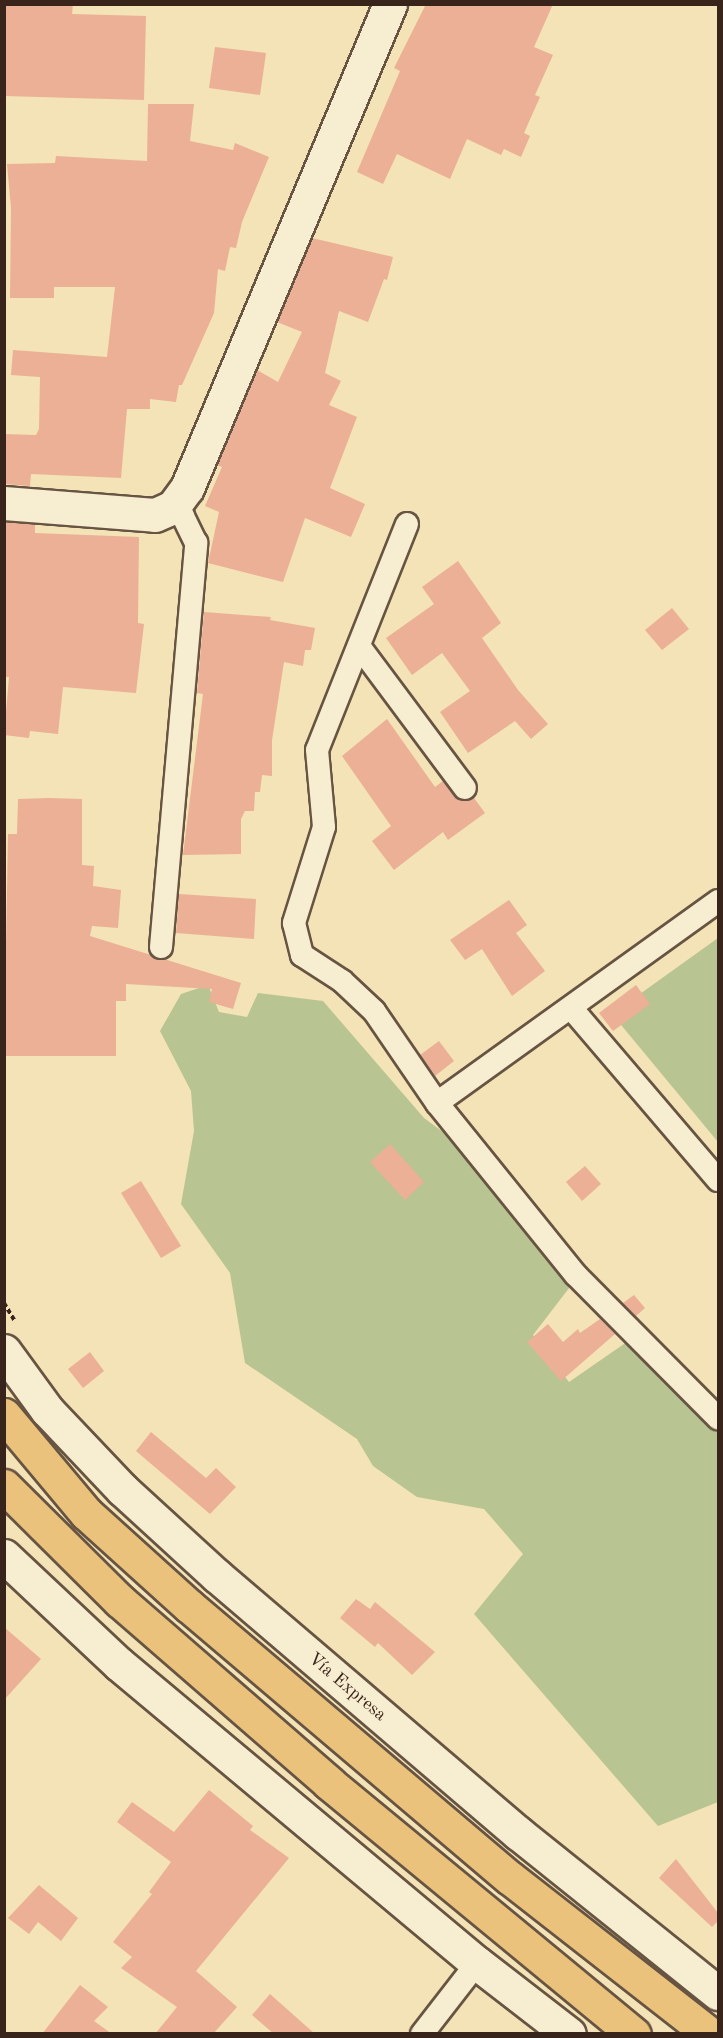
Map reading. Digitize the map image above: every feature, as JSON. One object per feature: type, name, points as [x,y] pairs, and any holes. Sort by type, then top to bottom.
[{"type":"main road","points":[[4,503],[154,516],[173,507],[187,488],[390,4]]},
{"type":"main road","name":"Vía Expresa","points":[[4,1351],[47,1410],[123,1490],[217,1576],[518,1833],[718,1993]]},
{"type":"main road","points":[[4,1415],[86,1513],[189,1606],[510,1878],[710,2034]]},
{"type":"main road","points":[[4,1486],[120,1601],[480,1910],[634,2034]]},
{"type":"main road","points":[[4,1556],[119,1664],[477,1963],[569,2034]]},
{"type":"street","points":[[161,947],[196,543],[190,527],[173,507]]},
{"type":"street","points":[[407,524],[317,750],[324,827],[294,923],[302,956],[342,981],[374,1011],[437,1102],[576,1275],[718,1418]]},
{"type":"street","points":[[359,646],[465,788]]},
{"type":"street","points":[[437,1102],[572,1009],[718,901]]},
{"type":"street","points":[[572,1009],[718,1180]]},
{"type":"street","points":[[422,2034],[477,1963]]},
{"type":"green space","points":[[718,938],[718,1142],[612,1014]]},
{"type":"green space","points":[[208,985],[219,1012],[247,1017],[258,993],[323,1001],[424,1118],[451,1138],[576,1279],[533,1335],[569,1382],[637,1335],[718,1411],[718,1802],[658,1826],[474,1614],[523,1554],[484,1509],[417,1497],[373,1466],[357,1439],[245,1363],[230,1273],[181,1204],[194,1131],[191,1091],[160,1031],[181,994]]},
{"type":"building","points":[[4,4],[73,4],[72,14],[146,16],[144,100],[4,96]]},
{"type":"building","points":[[426,4],[553,4],[534,47],[553,55],[535,95],[540,97],[524,133],[530,136],[521,157],[504,149],[501,155],[467,139],[450,179],[397,154],[383,184],[357,172],[400,71],[394,68]]},
{"type":"building","points":[[215,47],[266,53],[260,95],[209,88]]},
{"type":"building","points":[[148,104],[194,104],[190,141],[233,150],[235,143],[269,157],[242,222],[236,248],[230,247],[225,271],[218,269],[214,313],[182,385],[179,385],[176,402],[150,399],[150,409],[127,409],[121,478],[31,474],[30,486],[4,484],[4,434],[36,435],[39,429],[40,377],[11,375],[13,350],[107,357],[115,287],[54,287],[54,298],[10,298],[11,208],[7,164],[55,163],[56,156],[147,161]]},
{"type":"building","points":[[312,238],[393,257],[387,280],[384,279],[368,322],[339,311],[325,373],[341,381],[329,405],[357,417],[330,488],[365,504],[351,537],[305,518],[283,582],[208,563],[219,512],[205,506],[222,467],[217,465],[257,370],[278,382],[302,332],[277,322]]},
{"type":"building","points":[[4,522],[35,524],[35,533],[139,537],[138,623],[144,624],[136,693],[63,687],[58,734],[30,731],[29,738],[4,735],[9,677],[4,677]]},
{"type":"building","points":[[458,561],[501,623],[482,638],[518,690],[548,724],[531,739],[515,721],[468,753],[440,712],[470,691],[442,653],[412,675],[386,638],[434,604],[422,587]]},
{"type":"building","points":[[672,608],[689,629],[662,650],[645,630]]},
{"type":"building","points":[[204,612],[271,617],[270,620],[315,628],[311,650],[305,650],[303,666],[284,662],[272,740],[272,776],[262,775],[260,792],[255,792],[254,811],[245,811],[241,819],[241,854],[183,855],[203,694],[197,693]]},
{"type":"building","points":[[387,719],[435,787],[443,781],[459,800],[474,798],[485,813],[448,840],[443,832],[394,870],[372,841],[391,826],[342,756]]},
{"type":"building","points":[[18,799],[82,799],[82,865],[94,866],[93,886],[121,890],[118,928],[92,926],[90,936],[241,983],[233,1009],[209,1002],[212,989],[126,984],[126,1001],[116,1001],[116,1056],[4,1056],[8,834],[17,834]]},
{"type":"building","points":[[179,894],[256,899],[254,939],[176,933]]},
{"type":"building","points":[[509,900],[527,925],[516,933],[545,971],[512,996],[482,949],[465,960],[450,940]]},
{"type":"building","points":[[636,985],[650,1004],[613,1031],[599,1013]]},
{"type":"building","points":[[439,1041],[454,1061],[435,1076],[420,1055]]},
{"type":"building","points":[[390,1144],[424,1182],[405,1200],[370,1162]]},
{"type":"building","points":[[585,1166],[601,1184],[582,1201],[566,1182]]},
{"type":"building","points":[[141,1181],[181,1246],[161,1258],[121,1193]]},
{"type":"building","points":[[634,1295],[645,1308],[636,1316],[623,1303]]},
{"type":"building","points":[[600,1319],[615,1334],[561,1381],[527,1342],[548,1324],[563,1342],[578,1329],[580,1333]]},
{"type":"building","points":[[90,1352],[104,1371],[83,1388],[68,1369]]},
{"type":"building","points":[[151,1432],[206,1478],[216,1468],[236,1487],[210,1514],[136,1451]]},
{"type":"building","points":[[356,1599],[370,1609],[375,1602],[435,1652],[412,1675],[378,1643],[375,1647],[340,1618]]},
{"type":"building","points":[[4,1627],[41,1659],[4,1700]]},
{"type":"building","points":[[209,1790],[253,1826],[250,1830],[289,1858],[196,1971],[237,2007],[213,2034],[155,2034],[177,2007],[121,1968],[132,1957],[113,1942],[152,1894],[149,1892],[171,1862],[117,1822],[132,1802],[174,1832]]},
{"type":"building","points":[[676,1859],[718,1913],[718,1921],[712,1927],[659,1878]]},
{"type":"building","points":[[39,1885],[78,1918],[61,1941],[38,1922],[29,1934],[8,1918]]},
{"type":"building","points":[[80,1985],[108,2007],[94,2021],[112,2034],[42,2034]]},
{"type":"building","points":[[270,1994],[315,2034],[274,2034],[252,2015]]}]
